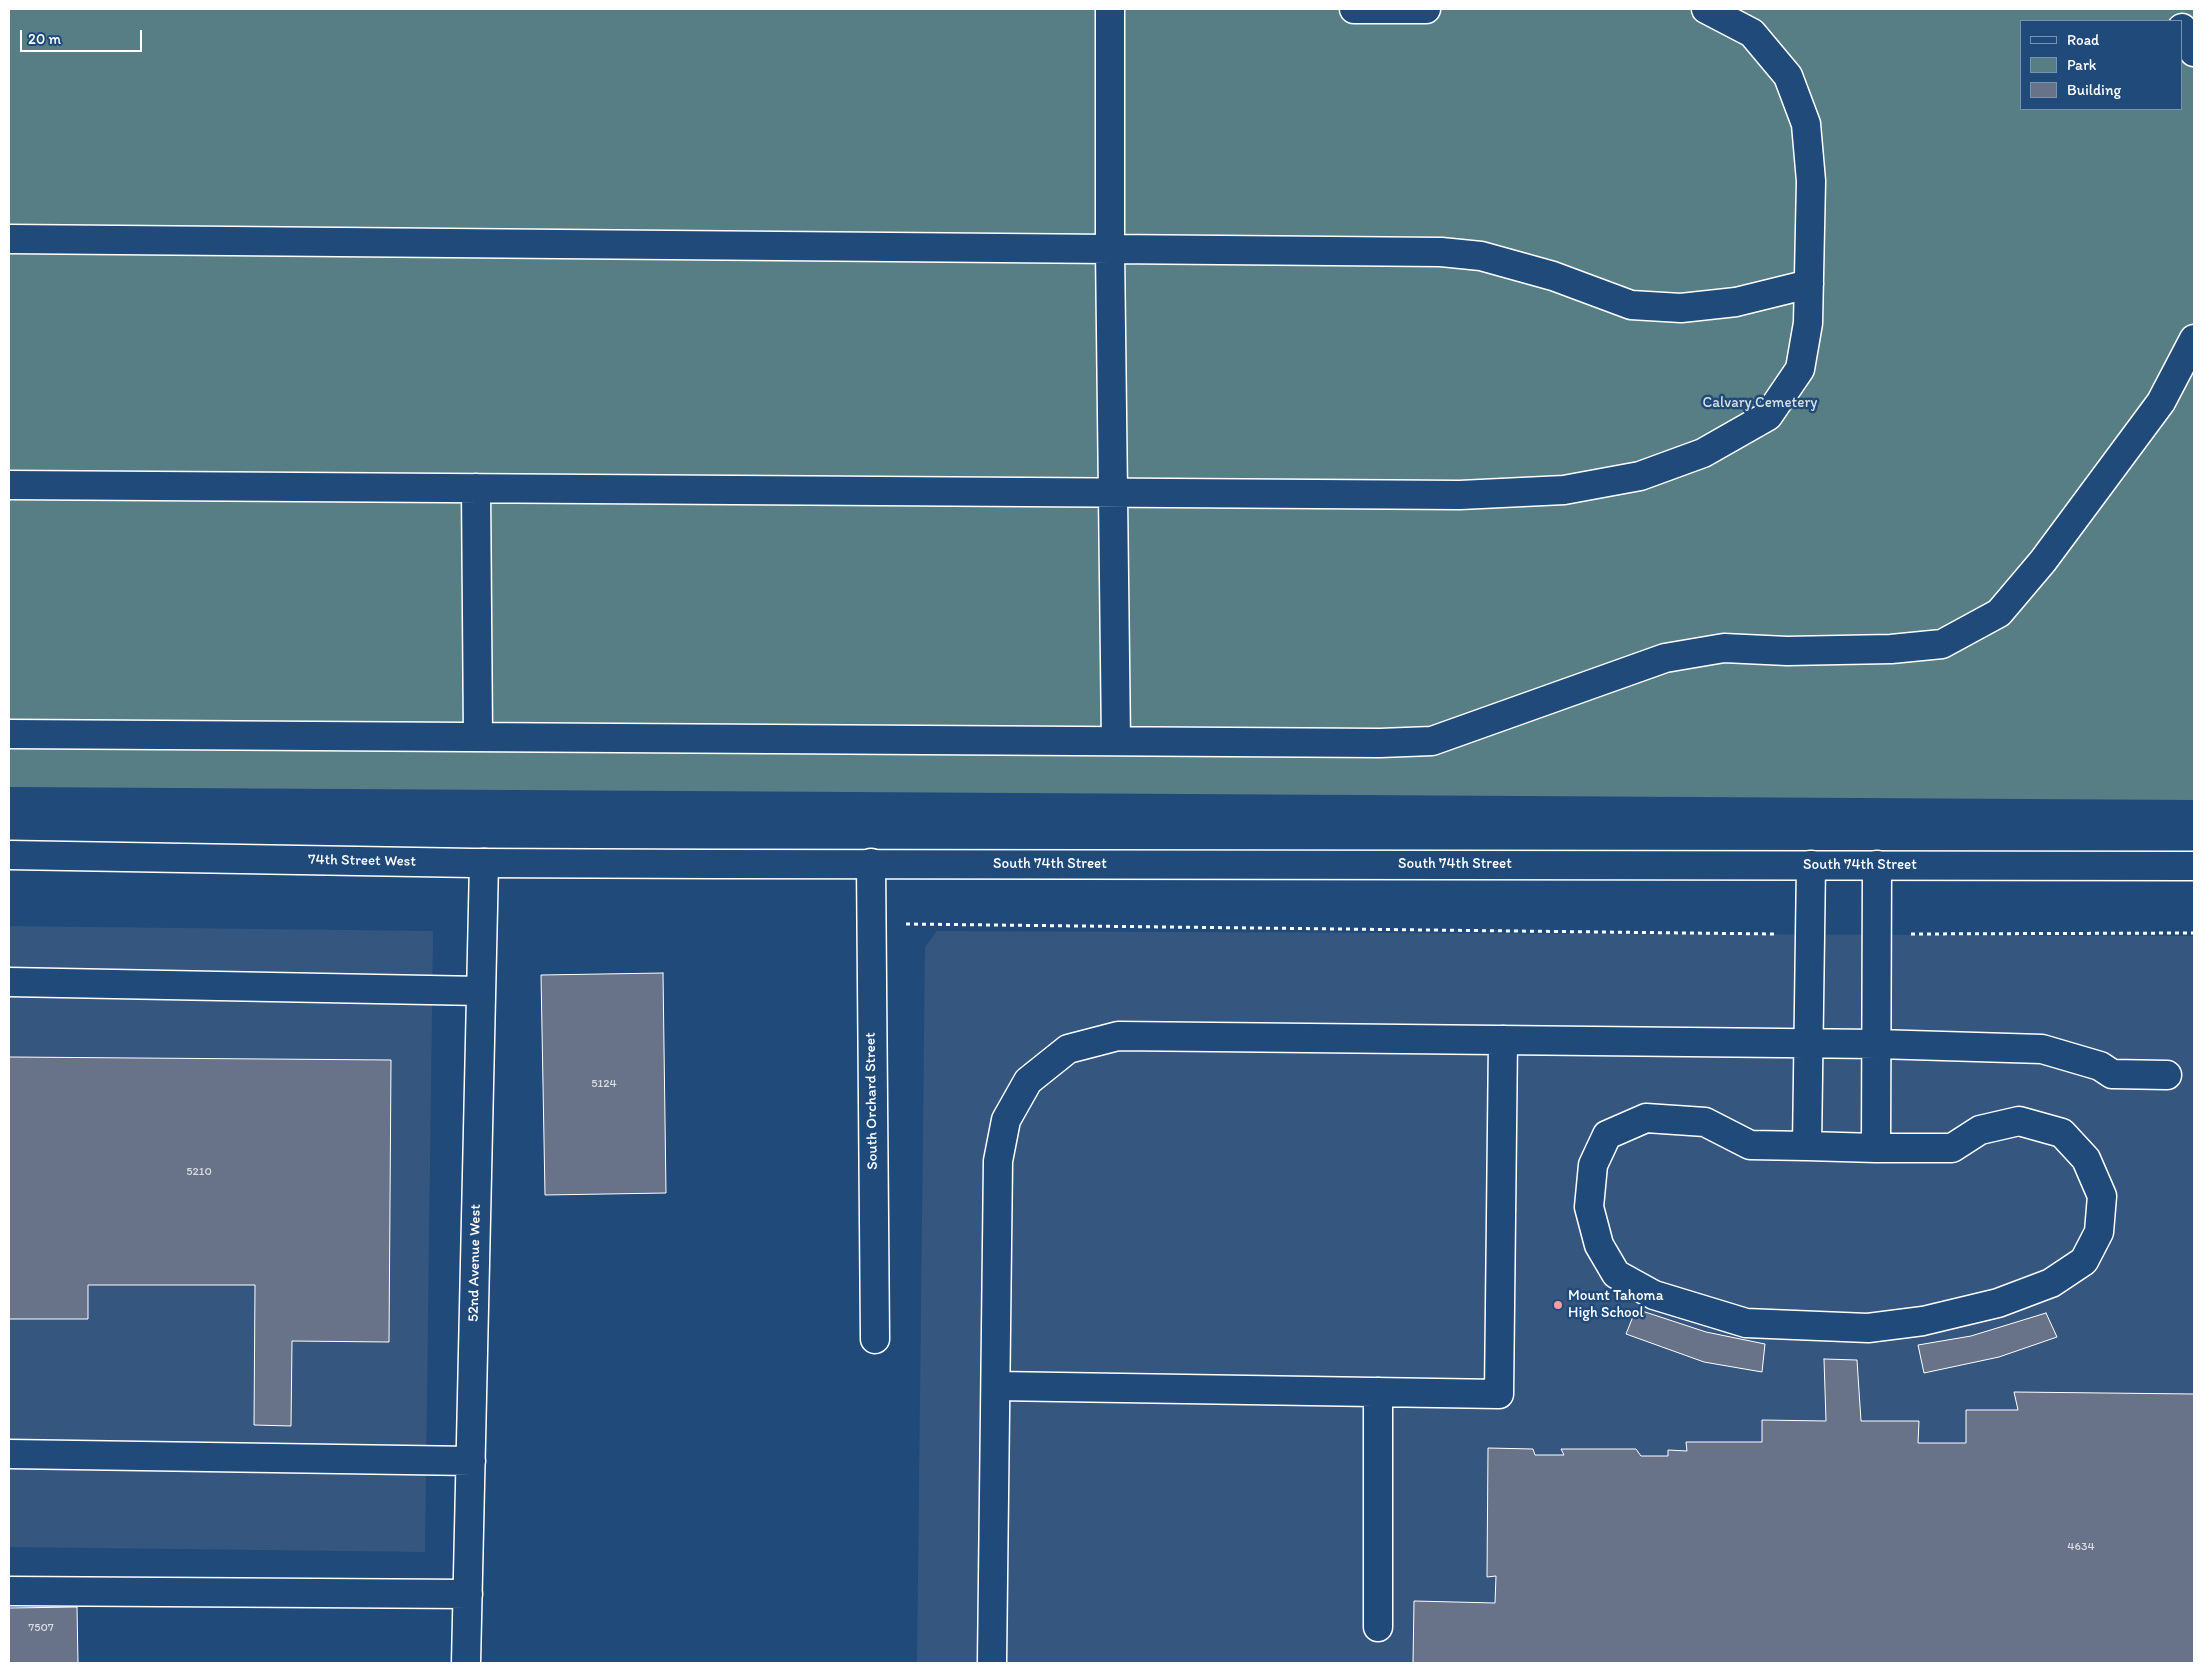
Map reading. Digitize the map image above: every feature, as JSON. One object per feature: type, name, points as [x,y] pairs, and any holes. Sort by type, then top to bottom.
[{"type":"main road","points":[[1110,9],[1110,249],[1116,741]]},
{"type":"main road","points":[[1354,9],[1426,9]]},
{"type":"main road","points":[[9,485],[1460,495],[1564,490],[1640,476],[1702,453],[1768,416],[1800,368],[1808,323],[1811,181],[1806,124],[1788,76],[1752,33],[1706,9]]},
{"type":"main road","points":[[2183,30],[2194,52]]},
{"type":"main road","points":[[9,239],[1441,252],[1482,256],[1553,276],[1631,305],[1681,308],[1736,302],[1809,284]]},
{"type":"main road","points":[[9,734],[1380,743],[1432,741],[1665,658],[1724,648],[1797,651],[1891,649],[1942,644],[1999,613],[2043,561],[2161,402],[2194,339]]},
{"type":"main road","points":[[476,488],[478,737]]},
{"type":"main road","name":"74th Street West","points":[[9,855],[484,863],[715,864]]},
{"type":"main road","name":"52nd Avenue West","points":[[466,1663],[484,863]]},
{"type":"main road","name":"South Orchard Street","points":[[872,863],[870,924],[875,1339]]},
{"type":"main road","name":"South 74th Street","points":[[715,864],[2194,866]]},
{"type":"main road","points":[[1806,1146],[1811,865]]},
{"type":"main road","points":[[1876,1148],[1877,865]]},
{"type":"main road","points":[[9,982],[481,991]]},
{"type":"main road","points":[[992,1663],[998,1161],[1006,1120],[1028,1081],[1068,1049],[1118,1036],[1877,1044],[2042,1048],[2100,1066],[2112,1074],[2167,1074]]},
{"type":"main road","points":[[996,1386],[1499,1394],[1503,1040]]},
{"type":"main road","points":[[1646,1118],[1705,1122],[1750,1145],[1806,1146],[1952,1148],[1980,1130],[2019,1121],[2062,1133],[2086,1159],[2102,1196],[2099,1232],[2084,1261],[2051,1283],[1998,1303],[1923,1321],[1868,1328],[1746,1323],[1654,1295],[1616,1274],[1598,1245],[1589,1207],[1593,1165],[1607,1135],[1646,1118]]},
{"type":"main road","points":[[1378,1392],[1378,1627]]},
{"type":"main road","points":[[9,1454],[471,1461]]},
{"type":"main road","points":[[9,1591],[468,1594]]},
{"type":"path","points":[[870,924],[1810,934]]},
{"type":"path","points":[[1877,934],[2194,933]]},
{"type":"shaded area","points":[[9,926],[433,931],[425,1552],[9,1547]]},
{"type":"shaded area","name":"Mount Tahoma High School","points":[[937,931],[2194,936],[2194,1663],[917,1663],[925,947]]},
{"type":"green space","name":"Calvary Cemetery","points":[[9,9],[2194,9],[2194,800],[9,787]]},
{"type":"building","points":[[663,973],[666,1193],[545,1195],[541,975]]},
{"type":"building","points":[[9,1057],[391,1060],[389,1342],[292,1341],[291,1426],[254,1425],[255,1285],[88,1285],[88,1319],[9,1319]]},
{"type":"building","points":[[1636,1309],[1706,1332],[1765,1344],[1762,1372],[1704,1362],[1626,1334]]},
{"type":"building","points":[[2046,1313],[2057,1337],[1999,1357],[1924,1373],[1918,1345],[1971,1336]]},
{"type":"building","points":[[1824,1359],[1857,1360],[1861,1421],[1919,1421],[1918,1443],[1966,1443],[1966,1410],[2018,1410],[2014,1392],[2194,1394],[2194,1663],[1413,1663],[1414,1601],[1495,1603],[1496,1576],[1487,1577],[1488,1448],[1533,1449],[1535,1455],[1564,1455],[1561,1449],[1636,1449],[1641,1456],[1668,1456],[1668,1450],[1687,1451],[1686,1442],[1762,1442],[1762,1420],[1826,1421]]},
{"type":"building","points":[[77,1607],[78,1663],[9,1663],[9,1608]]},
{"type":"place","name":"Mount Tahoma High School","points":[[1558,1305]]}]
